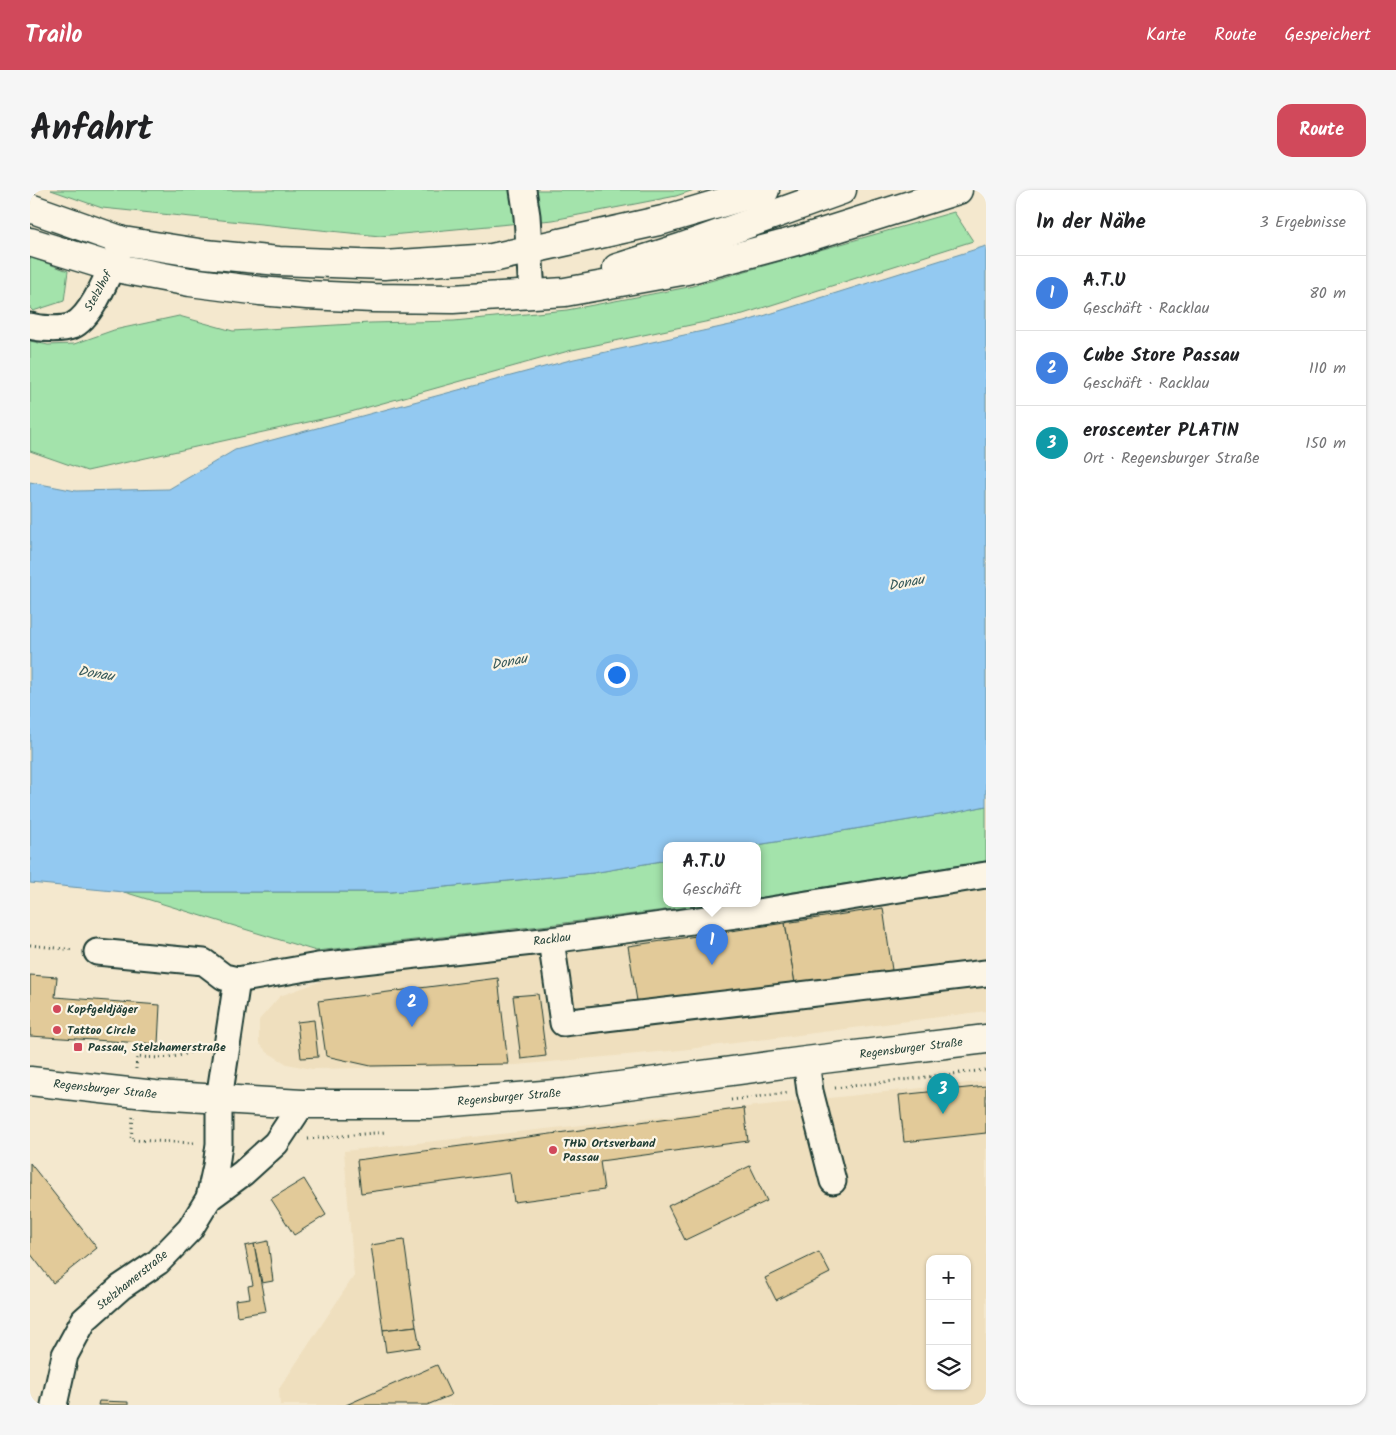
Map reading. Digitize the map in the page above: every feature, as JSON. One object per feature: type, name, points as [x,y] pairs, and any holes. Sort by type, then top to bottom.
[{"type":"main road","points":[[30,208],[123,241],[205,254],[279,261],[384,265],[492,258],[663,220],[766,190]]},
{"type":"main road","points":[[532,293],[683,247],[842,190]]},
{"type":"main road","points":[[30,242],[111,267],[190,282],[307,295],[453,299],[565,292],[687,270],[796,241],[958,190]]},
{"type":"main road","name":"Regensburger Straße","points":[[30,1081],[134,1093],[302,1104],[429,1104],[567,1093],[806,1061],[986,1040]]},
{"type":"street","points":[[522,190],[527,216],[532,293]]},
{"type":"street","name":"Stelzlhof","points":[[30,326],[52,329],[72,326],[86,314],[123,241]]},
{"type":"street","name":"Racklau","points":[[237,980],[318,966],[551,940],[758,912],[986,875]]},
{"type":"street","points":[[551,940],[563,1023],[986,973]]},
{"type":"street","points":[[98,952],[204,962],[224,977],[237,980],[219,1099]]},
{"type":"street","points":[[806,1061],[810,1090],[833,1181]]},
{"type":"street","name":"Stelzhamerstraße","points":[[54,1405],[65,1355],[84,1320],[121,1287],[158,1262],[190,1229],[209,1198],[219,1144],[219,1099]]},
{"type":"street","points":[[209,1198],[244,1173],[276,1142],[302,1104]]},
{"type":"path","points":[[30,945],[98,952]]},
{"type":"path","points":[[134,1093],[137,1057],[166,1058],[192,1053],[204,1044]]},
{"type":"shaded area","points":[[986,887],[986,1011],[681,1050],[516,1065],[312,1069],[287,1064],[267,1052],[259,1043],[259,1020],[280,996],[327,979],[534,948]]},
{"type":"shaded area","points":[[986,1081],[986,1405],[280,1405],[279,1389],[354,1276],[344,1151]]},
{"type":"green space","points":[[51,190],[694,190],[676,196],[553,220],[380,236],[102,208]]},
{"type":"green space","points":[[954,212],[973,241],[743,314],[572,350],[340,415],[87,471],[30,451],[30,341],[48,345],[74,344],[114,330],[179,316],[233,331],[370,323],[454,321],[567,310],[689,287]]},
{"type":"green space","points":[[30,257],[68,271],[64,301],[33,311],[30,308]]},
{"type":"green space","points":[[986,806],[986,861],[761,897],[761,844]]},
{"type":"green space","points":[[663,861],[663,907],[688,907],[549,925],[316,951],[124,892],[391,892],[593,873]]},
{"type":"water","name":"Donau","points":[[986,246],[986,806],[761,844],[761,842],[663,842],[663,861],[593,873],[391,892],[124,892],[30,883],[30,482],[76,491],[169,489],[235,450],[574,359],[744,322]]},
{"type":"building","points":[[883,908],[892,970],[795,984],[785,923]]},
{"type":"building","points":[[785,923],[795,984],[638,1007],[628,946]]},
{"type":"building","points":[[30,975],[57,977],[55,997],[160,1005],[158,1044],[30,1036]]},
{"type":"building","points":[[498,978],[508,1064],[371,1066],[326,1056],[318,1001]]},
{"type":"building","points":[[538,994],[546,1056],[521,1059],[513,996]]},
{"type":"building","points":[[314,1020],[318,1057],[301,1058],[297,1022]]},
{"type":"building","points":[[986,1086],[986,1133],[904,1142],[899,1095]]},
{"type":"building","name":"THW Ortsverband Passau","points":[[744,1108],[748,1141],[600,1161],[604,1190],[514,1202],[510,1173],[361,1193],[357,1160]]},
{"type":"building","points":[[30,1163],[97,1248],[53,1283],[30,1253]]},
{"type":"building","points":[[750,1166],[767,1201],[685,1240],[668,1206]]},
{"type":"building","points":[[304,1179],[326,1215],[294,1235],[271,1199]]},
{"type":"building","points":[[404,1240],[416,1326],[383,1330],[371,1245]]},
{"type":"building","points":[[268,1241],[273,1281],[262,1283],[254,1244]]},
{"type":"building","points":[[254,1244],[266,1311],[237,1316],[235,1300],[250,1298],[248,1286],[253,1285],[245,1246]]},
{"type":"building","points":[[819,1252],[830,1273],[776,1300],[765,1278]]},
{"type":"building","points":[[416,1326],[420,1347],[386,1352],[383,1330]]},
{"type":"building","points":[[437,1365],[451,1395],[427,1405],[346,1405]]},
{"type":"building","points":[[99,1401],[128,1402],[128,1405],[98,1405]]},
{"type":"place","name":"A.T.U","points":[[712,965]]},
{"type":"place","name":"Kopfgeldjäger","points":[[57,1009]]},
{"type":"place","name":"Cube Store Passau","points":[[412,1027]]},
{"type":"place","name":"Tattoo Circle","points":[[57,1030]]},
{"type":"place","name":"Passau, Stelzhamerstraße","points":[[78,1047]]},
{"type":"place","name":"eroscenter PLATIN","points":[[943,1114]]},
{"type":"place","name":"THW Ortsverband Passau","points":[[553,1150]]}]
